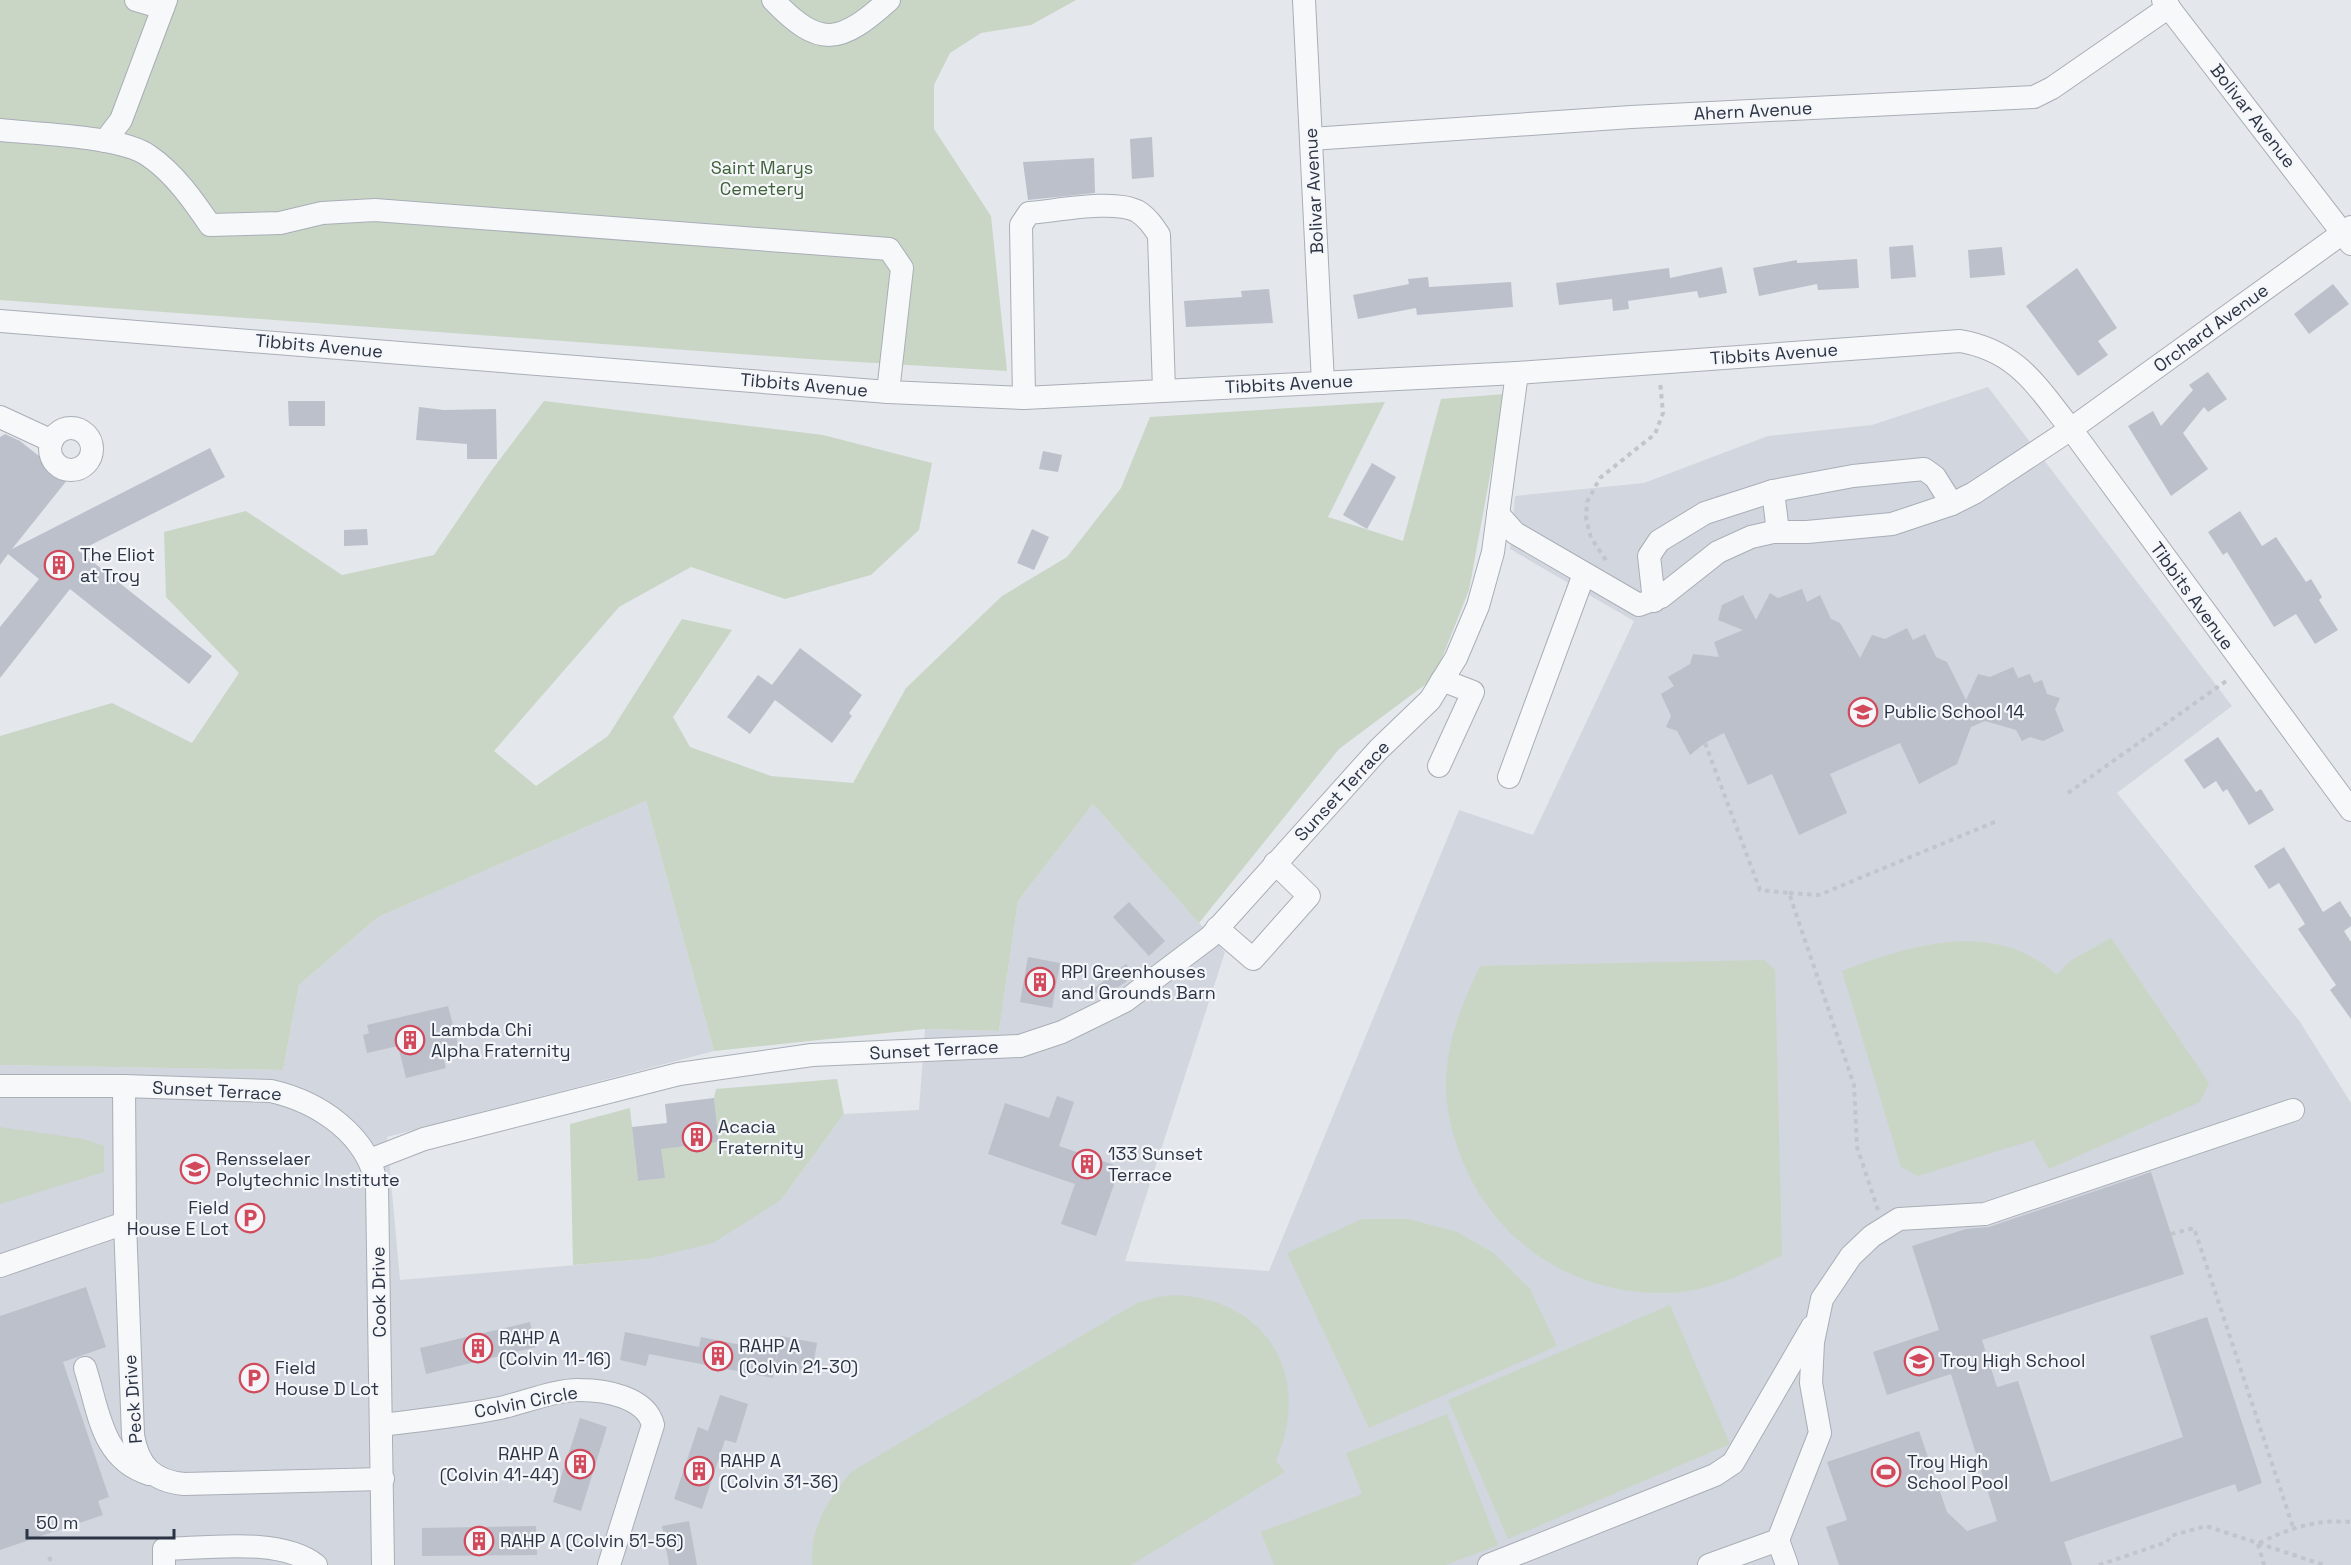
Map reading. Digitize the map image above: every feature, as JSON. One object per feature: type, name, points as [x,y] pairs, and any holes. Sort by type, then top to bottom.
[{"type":"street","points":[[105,141],[121,120],[165,4],[136,0]]},
{"type":"street","points":[[773,0],[798,25],[821,35],[848,32],[889,0]]},
{"type":"street","name":"Bolivar Avenue","points":[[1304,0],[1323,383]]},
{"type":"street","name":"Bolivar Avenue","points":[[2166,4],[2348,235]]},
{"type":"street","name":"Ahern Avenue","points":[[1311,139],[1631,117],[2034,97],[2052,88],[2166,4]]},
{"type":"street","points":[[0,130],[105,141],[148,154],[184,189],[210,225],[280,223],[322,213],[375,210],[889,249],[902,268],[888,392]]},
{"type":"street","points":[[1024,398],[1021,225],[1029,213],[1117,206],[1136,211],[1151,223],[1159,236],[1164,390]]},
{"type":"street","name":"Orchard Avenue","points":[[1654,600],[1719,552],[1751,537],[1778,532],[1892,524],[1952,504],[2071,429],[2348,235]]},
{"type":"street","name":"Tibbits Avenue","points":[[0,321],[888,392],[1024,398],[1517,373],[1959,341],[1984,345],[2005,356],[2026,373],[2071,429],[2351,810]]},
{"type":"street","name":"Sunset Terrace","points":[[0,1086],[248,1089],[292,1095],[330,1114],[370,1160],[424,1139],[679,1074],[812,1055],[1020,1046],[1062,1032],[1125,1001],[1217,928],[1378,750],[1430,700],[1456,658],[1478,606],[1493,552],[1517,373]]},
{"type":"street","points":[[0,417],[52,441]]},
{"type":"street","points":[[1498,514],[1515,533],[1639,605],[1654,600],[1649,556],[1659,541],[1705,513],[1773,491],[1853,476],[1924,469],[1935,477],[1952,504]]},
{"type":"street","points":[[1773,491],[1778,532]]},
{"type":"street","points":[[1509,777],[1584,574]]},
{"type":"street","points":[[1439,766],[1473,692],[1442,680]]},
{"type":"street","points":[[1217,928],[1253,959],[1309,896],[1275,863]]},
{"type":"street","name":"Peck Drive","points":[[124,1086],[125,1224],[133,1435],[139,1460],[151,1474]]},
{"type":"street","points":[[1787,1565],[1778,1540],[1820,1433],[1811,1383],[1813,1342],[1818,1316],[1822,1299],[1851,1256],[1884,1228],[1899,1219],[1985,1214],[2252,1133],[2293,1110]]},
{"type":"street","name":"Cook Drive","points":[[370,1160],[377,1187],[383,1565]]},
{"type":"street","points":[[0,1266],[125,1224]]},
{"type":"street","points":[[1488,1565],[1715,1475],[1733,1463],[1818,1316]]},
{"type":"street","points":[[85,1368],[113,1450],[129,1466],[172,1483],[382,1479]]},
{"type":"street","name":"Colvin Circle","points":[[382,1425],[499,1408],[578,1389],[602,1392],[642,1406],[648,1411],[653,1425],[609,1565]]},
{"type":"street","points":[[1709,1565],[1778,1540]]},
{"type":"street","points":[[164,1565],[164,1549],[278,1548],[302,1555],[316,1565]]},
{"type":"path","points":[[1612,566],[1602,556],[1591,538],[1586,518],[1587,502],[1600,478],[1655,434],[1662,413],[1660,378]]},
{"type":"path","points":[[2068,793],[2229,679]]},
{"type":"path","points":[[1706,743],[1760,890],[1819,895],[1997,821]]},
{"type":"path","points":[[1789,893],[1854,1085],[1857,1148],[1884,1228]]},
{"type":"path","points":[[2171,1234],[2194,1228],[2293,1527]]},
{"type":"path","points":[[2258,1543],[2293,1527],[2313,1522],[2351,1522]]},
{"type":"path","points":[[2099,1565],[2167,1542],[2170,1536],[2206,1526],[2324,1565]]},
{"type":"path","points":[[2258,1543],[2264,1565]]},
{"type":"path","points":[[48,1557],[53,1565]]},
{"type":"shaded area","points":[[1988,387],[2232,706],[2117,793],[2300,1022],[2351,1103],[2351,1565],[0,1565],[0,1065],[283,1070],[299,985],[378,917],[646,801],[714,1051],[387,1137],[400,1280],[648,1259],[781,1200],[844,1114],[919,1110],[925,1029],[999,1031],[1018,901],[1093,804],[1225,952],[1125,1261],[1269,1271],[1459,810],[1533,835],[1634,621],[1510,549],[1515,496],[1644,483],[1768,436],[1872,425]]},
{"type":"green space","name":"Saint Marys Cemetery","points":[[0,0],[1076,0],[1031,25],[981,33],[950,53],[934,85],[934,129],[991,216],[1007,371],[809,359],[0,300]]},
{"type":"green space","points":[[1505,394],[1469,590],[1434,678],[1339,749],[1199,923],[1093,804],[1018,901],[999,1031],[925,1029],[714,1051],[646,801],[378,917],[299,985],[283,1070],[0,1065],[0,736],[112,703],[192,743],[239,673],[166,597],[164,532],[246,511],[342,575],[434,555],[491,471],[544,401],[823,435],[932,463],[919,530],[871,575],[785,599],[691,567],[619,607],[494,751],[536,786],[608,736],[682,619],[732,630],[673,717],[690,747],[771,776],[853,783],[906,688],[1002,596],[1067,557],[1121,488],[1150,417],[1385,402],[1328,517],[1403,541],[1441,399]]},
{"type":"green space","points":[[2111,938],[2209,1083],[2200,1102],[2049,1169],[2033,1140],[1918,1176],[1901,1167],[1842,971],[1924,946],[1952,942],[1980,942],[2007,947],[2033,957],[2057,975],[2070,961]]},
{"type":"green space","points":[[1764,960],[1775,970],[1782,1255],[1741,1275],[1698,1289],[1667,1293],[1633,1291],[1600,1284],[1569,1273],[1541,1257],[1515,1237],[1493,1213],[1474,1185],[1457,1145],[1448,1107],[1446,1078],[1453,1034],[1480,966]]},
{"type":"green space","points":[[837,1079],[844,1114],[781,1200],[713,1243],[648,1259],[573,1265],[570,1124],[630,1108],[638,1181],[664,1178],[659,1131],[677,1147],[719,1142],[714,1098],[716,1089]]},
{"type":"green space","points":[[0,1127],[84,1139],[104,1146],[104,1172],[0,1204]]},
{"type":"green space","points":[[1362,1219],[1409,1219],[1457,1232],[1495,1254],[1530,1289],[1557,1346],[1369,1428],[1287,1253]]},
{"type":"green space","points":[[1176,1295],[1208,1300],[1236,1311],[1258,1328],[1274,1348],[1285,1373],[1289,1400],[1286,1430],[1276,1461],[1285,1472],[1131,1565],[812,1565],[817,1526],[828,1504],[851,1472],[1137,1303]]},
{"type":"green space","points":[[1670,1305],[1730,1444],[1508,1539],[1448,1400]]},
{"type":"green space","points":[[1447,1414],[1498,1545],[1446,1565],[1274,1565],[1261,1532],[1362,1494],[1346,1453]]},
{"type":"building","points":[[1152,137],[1154,177],[1132,179],[1130,139]]},
{"type":"building","points":[[1094,158],[1095,193],[1028,200],[1023,162]]},
{"type":"building","points":[[1913,245],[1916,277],[1891,279],[1889,247]]},
{"type":"building","points":[[2002,247],[2005,275],[1970,278],[1968,250]]},
{"type":"building","points":[[1857,259],[1859,288],[1818,290],[1817,284],[1759,296],[1753,268],[1797,260],[1797,263]]},
{"type":"building","points":[[1722,267],[1727,293],[1699,298],[1697,291],[1628,301],[1629,309],[1613,311],[1612,299],[1559,305],[1556,283],[1669,268],[1670,278]]},
{"type":"building","points":[[2077,268],[2117,328],[2098,341],[2108,355],[2078,376],[2026,306]]},
{"type":"building","points":[[1428,277],[1429,287],[1511,282],[1513,307],[1417,315],[1416,308],[1358,319],[1353,295],[1409,284],[1408,279]]},
{"type":"building","points":[[2333,284],[2349,304],[2309,334],[2294,314]]},
{"type":"building","points":[[1269,289],[1273,323],[1186,327],[1184,301],[1242,297],[1241,291]]},
{"type":"building","points":[[2208,372],[2227,399],[2208,412],[2204,407],[2183,433],[2208,469],[2171,496],[2128,426],[2153,411],[2161,426],[2193,390],[2189,385]]},
{"type":"building","points":[[288,401],[325,401],[325,426],[289,426]]},
{"type":"building","points":[[419,407],[444,410],[496,409],[497,459],[467,459],[467,444],[416,440]]},
{"type":"building","name":"The Eliot at Troy","points":[[5,434],[20,441],[68,479],[12,549],[210,448],[225,477],[79,551],[212,656],[189,684],[70,589],[0,678],[0,627],[39,579],[8,554],[0,565],[0,437]]},
{"type":"building","points":[[1043,451],[1062,455],[1058,472],[1039,469]]},
{"type":"building","points":[[1372,463],[1396,477],[1367,529],[1343,515]]},
{"type":"building","points":[[2240,511],[2262,546],[2276,537],[2306,582],[2311,579],[2322,597],[2319,600],[2338,630],[2315,644],[2296,614],[2274,627],[2227,552],[2223,555],[2208,532]]},
{"type":"building","points":[[367,529],[368,545],[344,546],[344,530]]},
{"type":"building","points":[[1032,529],[1049,537],[1034,570],[1017,563]]},
{"type":"building","name":"Public School 14","points":[[1802,589],[1807,602],[1820,595],[1831,619],[1840,623],[1860,658],[1872,635],[1885,639],[1907,628],[1913,640],[1925,634],[1936,657],[1947,662],[1966,700],[1978,674],[1990,677],[2013,667],[2018,678],[2030,674],[2034,683],[2042,680],[2047,694],[2060,698],[2055,709],[2064,731],[2043,741],[2030,737],[2022,741],[2016,730],[1985,721],[1971,727],[1957,764],[1919,784],[1900,743],[1830,774],[1847,813],[1799,835],[1772,774],[1748,785],[1724,733],[1705,743],[1690,755],[1677,731],[1666,727],[1671,716],[1661,694],[1674,686],[1668,677],[1690,664],[1693,654],[1719,657],[1714,642],[1743,630],[1718,620],[1722,605],[1743,595],[1756,620],[1770,593],[1778,598]]},
{"type":"building","points":[[800,648],[862,695],[849,713],[852,716],[832,743],[775,700],[750,734],[727,717],[758,675],[772,685]]},
{"type":"building","points":[[2218,737],[2256,792],[2261,789],[2274,810],[2249,825],[2227,789],[2223,792],[2216,781],[2204,789],[2184,760]]},
{"type":"building","points":[[2284,847],[2323,912],[2340,901],[2351,918],[2351,926],[2344,931],[2351,942],[2351,1019],[2330,990],[2336,985],[2298,929],[2305,924],[2279,883],[2269,889],[2254,866]]},
{"type":"building","name":"RPI Greenhouses and Grounds Barn","points":[[1129,902],[1165,941],[1149,956],[1113,917]]},
{"type":"building","name":"RPI Greenhouses and Grounds Barn","points":[[1028,957],[1060,963],[1052,1008],[1020,1002]]},
{"type":"building","name":"RPI Greenhouses and Grounds Barn","points":[[1126,964],[1135,976],[1101,998],[1093,989]]},
{"type":"building","name":"Lambda Chi Alpha Fraternity","points":[[448,1006],[460,1052],[443,1056],[446,1068],[406,1078],[398,1046],[367,1053],[363,1035],[369,1033],[367,1025]]},
{"type":"building","name":"133 Sunset Terrace","points":[[1057,1096],[1074,1102],[1059,1146],[1120,1167],[1096,1236],[1061,1224],[1075,1184],[988,1154],[1005,1103],[1049,1118]]},
{"type":"building","name":"Acacia Fraternity","points":[[714,1098],[719,1142],[661,1149],[665,1178],[638,1181],[632,1127],[667,1123],[665,1104]]},
{"type":"building","name":"Troy High School","points":[[2151,1172],[2184,1274],[1982,1340],[1997,1387],[2018,1381],[2051,1482],[2183,1437],[2150,1336],[2207,1317],[2262,1483],[2238,1492],[2235,1484],[2064,1542],[2072,1565],[1839,1565],[1826,1527],[1847,1520],[1827,1462],[1919,1431],[1947,1512],[1967,1531],[1997,1521],[1951,1374],[1887,1395],[1873,1352],[1939,1330],[1912,1246],[1966,1229],[1989,1227]]},
{"type":"building","points":[[86,1287],[106,1347],[63,1362],[109,1497],[98,1501],[103,1515],[0,1550],[0,1316]]},
{"type":"building","name":"RAHP A (Colvin 11-16)","points":[[530,1322],[536,1347],[426,1374],[420,1348]]},
{"type":"building","name":"RAHP A (Colvin 21-30)","points":[[625,1332],[699,1347],[701,1337],[777,1352],[773,1378],[649,1354],[646,1366],[620,1360]]},
{"type":"building","points":[[781,1336],[817,1343],[812,1372],[775,1365]]},
{"type":"building","name":"RAHP A (Colvin 31-36)","points":[[720,1395],[748,1404],[736,1443],[725,1440],[702,1509],[674,1499],[698,1427],[708,1431]]},
{"type":"building","name":"RAHP A (Colvin 41-44)","points":[[580,1418],[607,1427],[581,1511],[553,1502]]},
{"type":"building","points":[[689,1521],[697,1565],[669,1565],[662,1526]]},
{"type":"building","name":"RAHP A (Colvin 51-56)","points":[[536,1526],[537,1555],[422,1556],[422,1528]]},
{"type":"place","name":"The Eliot at Troy","points":[[59,565]]},
{"type":"place","name":"Public School 14","points":[[1863,712]]},
{"type":"place","name":"RPI Greenhouses and Grounds Barn","points":[[1040,982]]},
{"type":"place","name":"Lambda Chi Alpha Fraternity","points":[[410,1040]]},
{"type":"place","name":"Acacia Fraternity","points":[[697,1137]]},
{"type":"place","name":"133 Sunset Terrace","points":[[1087,1164]]},
{"type":"place","name":"Rensselaer Polytechnic Institute","points":[[195,1169]]},
{"type":"place","name":"Field House E Lot","points":[[250,1218]]},
{"type":"place","name":"RAHP A (Colvin 11-16)","points":[[478,1348]]},
{"type":"place","name":"RAHP A (Colvin 21-30)","points":[[718,1356]]},
{"type":"place","name":"Troy High School","points":[[1919,1361]]},
{"type":"place","name":"Field House D Lot","points":[[254,1378]]},
{"type":"place","name":"RAHP A (Colvin 41-44)","points":[[580,1464]]},
{"type":"place","name":"RAHP A (Colvin 31-36)","points":[[699,1471]]},
{"type":"place","name":"Troy High School Pool","points":[[1886,1472]]},
{"type":"place","name":"RAHP A (Colvin 51-56)","points":[[479,1541]]}]
